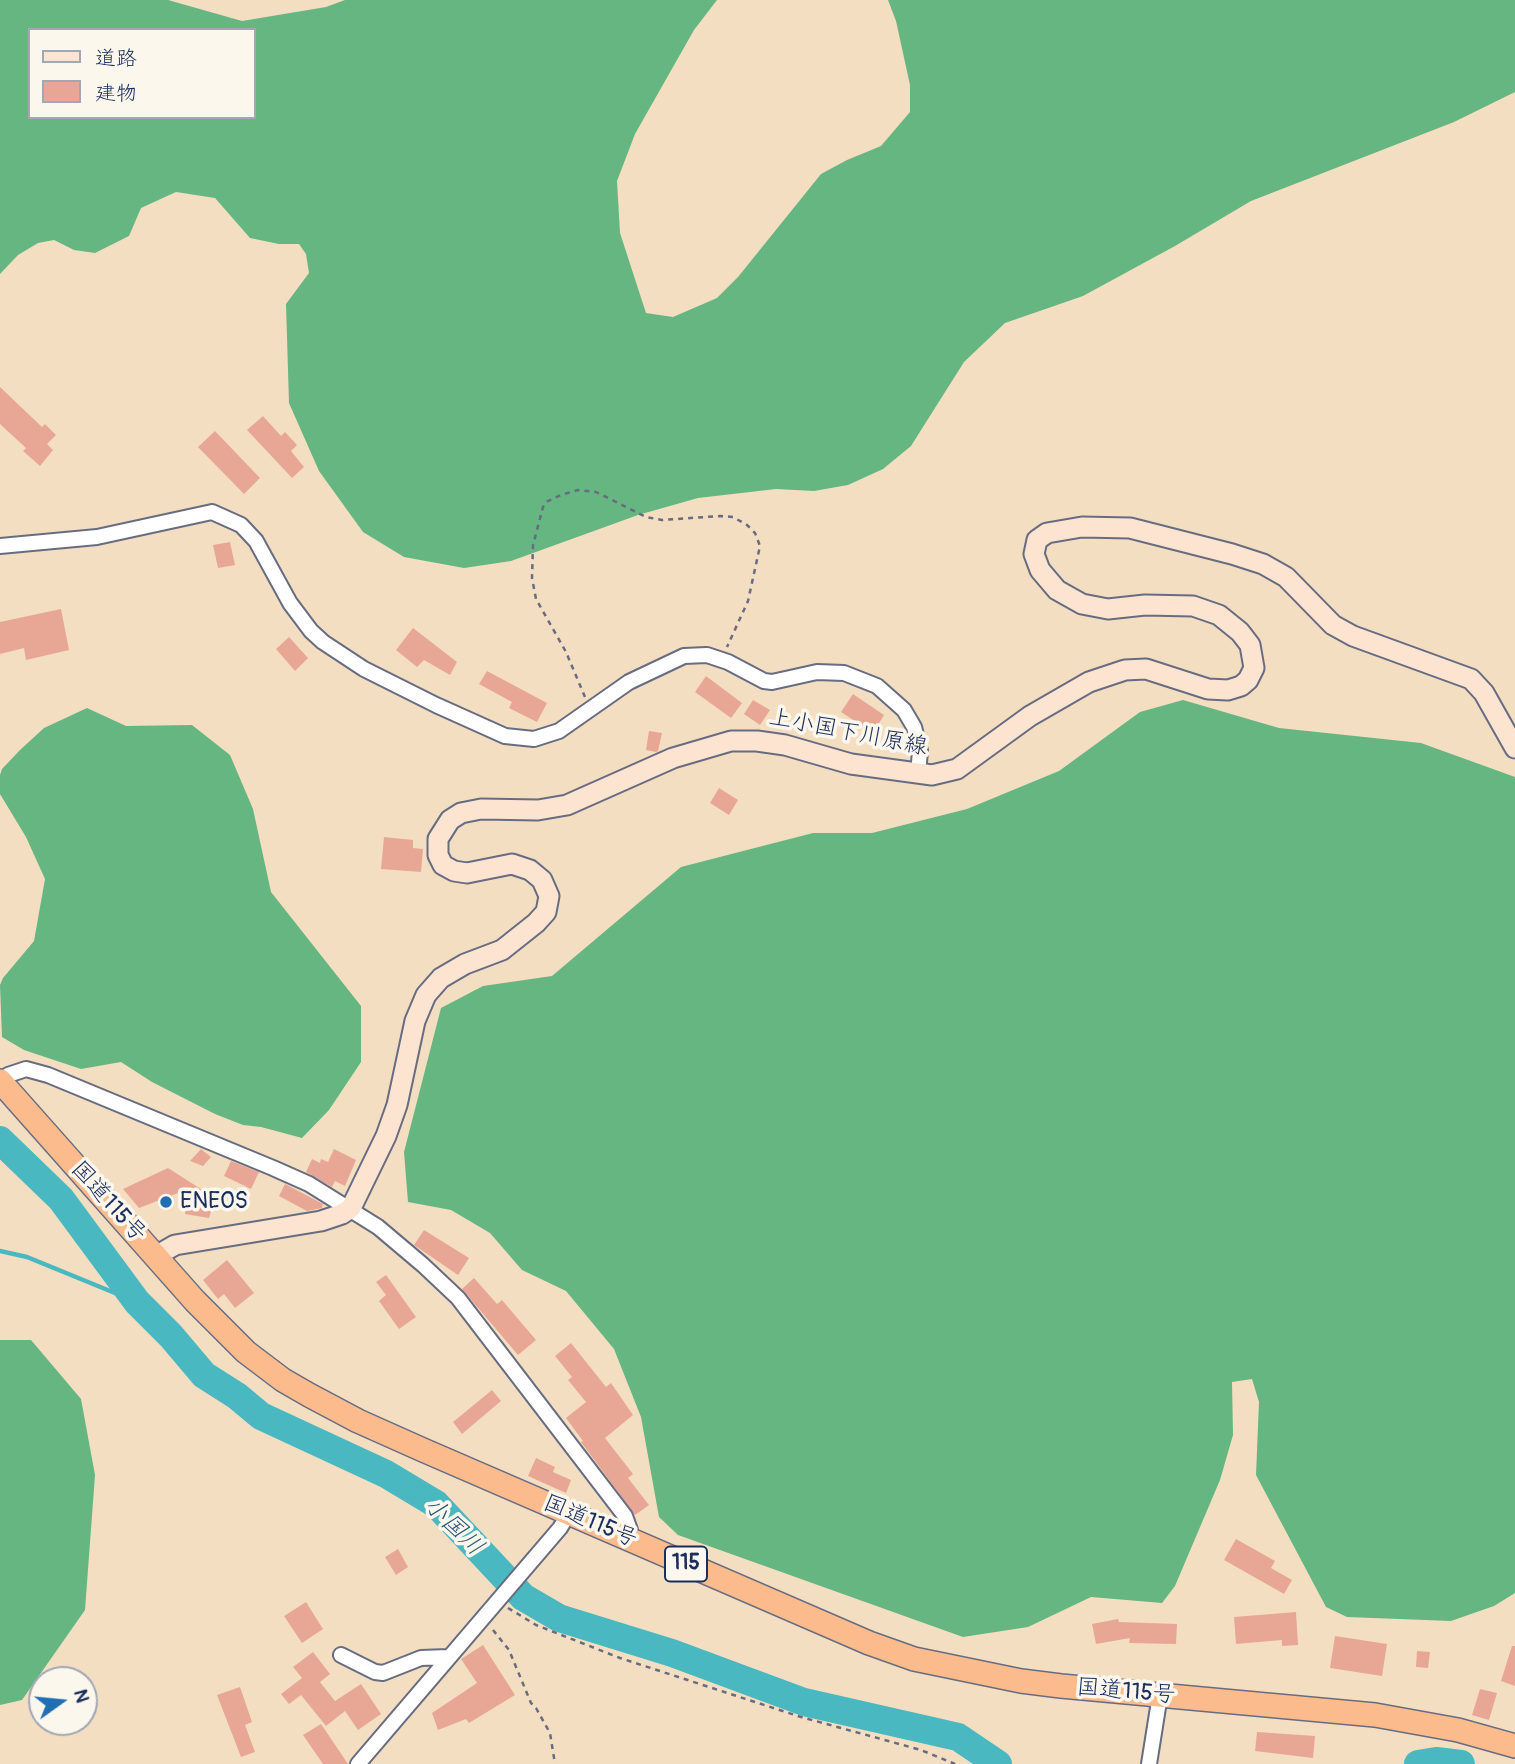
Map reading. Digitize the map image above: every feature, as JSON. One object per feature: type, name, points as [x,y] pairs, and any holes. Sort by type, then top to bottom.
[{"type":"highway","name":"国道115号","points":[[0,1081],[195,1301],[246,1352],[283,1380],[358,1421],[869,1643],[914,1659],[1021,1681],[1375,1715],[1458,1730],[1515,1746]]},
{"type":"main road","name":"上小国下川原線","points":[[351,1209],[386,1136],[397,1105],[415,1021],[426,995],[441,978],[465,964],[502,950],[537,923],[546,912],[549,896],[542,880],[530,870],[512,864],[467,873],[454,871],[443,865],[438,855],[438,839],[450,820],[461,813],[481,809],[538,810],[567,805],[673,758],[731,741],[785,745],[850,764],[932,775],[957,769],[1030,716],[1089,682],[1125,670],[1146,669],[1208,689],[1228,690],[1241,686],[1248,680],[1254,668],[1250,645],[1240,632],[1219,615],[1193,606],[1145,605],[1108,609],[1082,604],[1057,590],[1040,570],[1034,554],[1037,540],[1047,533],[1082,527],[1130,528],[1263,564],[1286,577],[1333,625],[1353,636],[1471,679],[1484,694],[1515,748]]},
{"type":"main road","points":[[156,1256],[175,1245],[321,1221],[351,1209]]},
{"type":"street","points":[[0,546],[97,537],[212,512],[248,531],[262,550],[290,603],[311,631],[364,669],[505,736],[534,739],[559,732],[629,682],[684,656],[707,655],[721,659],[764,681],[772,682],[817,673],[844,673],[877,686],[904,710],[914,727],[920,751],[918,774]]},
{"type":"street","points":[[0,1081],[26,1069],[48,1075],[309,1184],[378,1227],[457,1298],[625,1516],[630,1530],[628,1538]]},
{"type":"street","points":[[358,1764],[560,1528],[569,1513]]},
{"type":"street","points":[[341,1655],[375,1672],[383,1673],[421,1658],[448,1657]]},
{"type":"street","points":[[1149,1764],[1160,1695]]},
{"type":"path","points":[[590,710],[566,652],[546,620],[532,578],[533,545],[543,507],[546,502],[561,495],[578,490],[596,492],[646,517],[662,520],[733,517],[755,533],[761,546],[748,601],[721,659]]},
{"type":"path","points":[[497,1600],[536,1625],[620,1658],[801,1717],[920,1750],[955,1764]]},
{"type":"path","points":[[482,1618],[509,1650],[527,1696],[550,1733],[555,1764]]},
{"type":"green space","points":[[0,0],[168,0],[242,21],[326,7],[345,0],[717,0],[694,30],[635,134],[617,181],[620,233],[646,313],[673,317],[717,298],[738,277],[821,174],[881,146],[910,112],[910,85],[896,21],[888,0],[1515,0],[1515,92],[1454,122],[1251,201],[1083,296],[1005,323],[964,362],[911,446],[883,469],[848,485],[814,491],[776,489],[698,498],[638,515],[511,561],[464,568],[404,557],[363,532],[319,471],[289,403],[286,304],[309,273],[306,254],[299,244],[279,244],[250,238],[215,198],[176,192],[141,208],[129,236],[95,253],[74,250],[54,240],[38,243],[18,255],[0,274]]},
{"type":"green space","points":[[1183,700],[1279,728],[1421,743],[1515,777],[1515,1593],[1494,1606],[1451,1621],[1347,1617],[1326,1607],[1256,1475],[1259,1402],[1252,1379],[1232,1382],[1233,1435],[1220,1480],[1175,1586],[1162,1603],[1091,1597],[1028,1627],[963,1637],[678,1535],[659,1517],[641,1417],[614,1349],[566,1291],[522,1270],[490,1233],[451,1210],[408,1202],[404,1152],[441,1008],[483,986],[552,976],[681,867],[813,833],[872,833],[967,809],[1059,771],[1140,712]]},
{"type":"green space","points":[[87,708],[126,726],[192,725],[230,755],[253,809],[271,892],[361,1006],[361,1062],[329,1110],[302,1138],[243,1125],[215,1114],[152,1082],[121,1062],[81,1069],[24,1050],[2,1037],[0,985],[34,941],[45,879],[26,837],[0,794],[0,775],[2,769],[44,728]]},
{"type":"green space","points":[[0,1340],[31,1340],[81,1399],[95,1475],[85,1610],[46,1666],[28,1666],[28,1691],[22,1700],[0,1705]]},
{"type":"building","points":[[0,387],[42,427],[45,424],[56,435],[47,444],[53,450],[40,466],[23,451],[26,448],[0,424]]},
{"type":"building","points":[[263,416],[281,436],[285,432],[297,445],[291,451],[304,467],[292,478],[247,430]]},
{"type":"building","points":[[215,431],[260,478],[244,494],[198,447]]},
{"type":"building","points":[[230,542],[235,565],[218,568],[213,545]]},
{"type":"building","points":[[61,609],[69,650],[26,660],[24,648],[0,654],[0,622]]},
{"type":"building","points":[[413,628],[457,662],[450,675],[424,660],[417,667],[396,650]]},
{"type":"building","points":[[289,637],[308,658],[295,671],[276,649]]},
{"type":"building","points":[[487,671],[547,703],[537,722],[509,708],[512,702],[479,684]]},
{"type":"building","points":[[706,676],[742,703],[731,718],[695,692]]},
{"type":"building","points":[[853,694],[884,715],[873,733],[841,712]]},
{"type":"building","points":[[753,700],[770,710],[760,725],[744,714]]},
{"type":"building","points":[[649,731],[662,733],[656,752],[646,750]]},
{"type":"building","points":[[719,788],[738,800],[729,815],[710,803]]},
{"type":"building","points":[[384,837],[413,840],[413,848],[423,849],[421,872],[381,869]]},
{"type":"building","points":[[201,1149],[211,1157],[203,1166],[190,1161]]},
{"type":"building","points":[[334,1149],[356,1160],[345,1186],[335,1181],[332,1187],[306,1172],[312,1159],[320,1163],[321,1159],[328,1162]]},
{"type":"building","points":[[231,1161],[259,1172],[251,1189],[224,1176]]},
{"type":"building","points":[[168,1168],[215,1198],[209,1218],[185,1214],[186,1190],[139,1208],[123,1189]]},
{"type":"building","points":[[285,1184],[323,1204],[322,1208],[307,1211],[279,1196]]},
{"type":"building","points":[[424,1230],[469,1258],[458,1275],[414,1245]]},
{"type":"building","points":[[227,1260],[254,1293],[235,1308],[224,1294],[218,1299],[203,1280]]},
{"type":"building","points":[[386,1275],[416,1317],[399,1329],[379,1301],[386,1295],[376,1282]]},
{"type":"building","points":[[474,1278],[497,1304],[502,1300],[536,1340],[518,1355],[462,1289]]},
{"type":"building","points":[[571,1343],[606,1387],[611,1383],[633,1415],[605,1438],[633,1474],[628,1478],[649,1505],[635,1515],[566,1418],[586,1402],[568,1380],[572,1377],[555,1356]]},
{"type":"building","points":[[492,1390],[501,1401],[462,1434],[453,1422]]},
{"type":"building","points":[[536,1458],[555,1467],[553,1472],[571,1480],[566,1493],[528,1476]]},
{"type":"building","points":[[1236,1539],[1275,1561],[1271,1568],[1292,1580],[1284,1594],[1224,1560]]},
{"type":"building","points":[[398,1549],[408,1567],[396,1575],[385,1557]]},
{"type":"building","points":[[306,1602],[323,1629],[302,1643],[284,1616]]},
{"type":"building","points":[[1296,1612],[1298,1645],[1282,1646],[1282,1640],[1236,1644],[1234,1617]]},
{"type":"building","points":[[1118,1619],[1119,1622],[1177,1624],[1176,1644],[1129,1643],[1130,1638],[1096,1644],[1092,1624]]},
{"type":"building","points":[[1335,1636],[1387,1644],[1382,1676],[1330,1668]]},
{"type":"building","points":[[483,1645],[515,1695],[469,1723],[466,1719],[438,1730],[432,1713],[477,1683],[461,1659]]},
{"type":"building","points":[[1512,1646],[1515,1646],[1515,1686],[1501,1681]]},
{"type":"building","points":[[1417,1651],[1430,1652],[1428,1668],[1416,1667]]},
{"type":"building","points":[[313,1652],[330,1674],[320,1682],[335,1701],[361,1684],[381,1714],[358,1730],[345,1711],[326,1726],[301,1695],[289,1704],[281,1694],[302,1678],[293,1667]]},
{"type":"building","points":[[240,1687],[252,1722],[245,1725],[255,1752],[241,1757],[217,1695]]},
{"type":"building","points":[[1480,1689],[1497,1693],[1489,1720],[1472,1715]]},
{"type":"building","points":[[321,1724],[348,1764],[323,1764],[303,1735]]},
{"type":"building","points":[[1257,1732],[1315,1736],[1313,1758],[1255,1751]]},
{"type":"waterway","name":"小国川","points":[[0,1140],[61,1199],[137,1302],[204,1375],[237,1396],[261,1416],[386,1474],[436,1504],[523,1597],[559,1618],[672,1653],[804,1702],[958,1737],[998,1764]]},
{"type":"waterway","points":[[0,1251],[27,1257],[137,1302]]},
{"type":"waterway","name":"小国川","points":[[1418,1764],[1436,1761],[1461,1764]]},
{"type":"place","name":"ENEOS","points":[[166,1202]]}]
